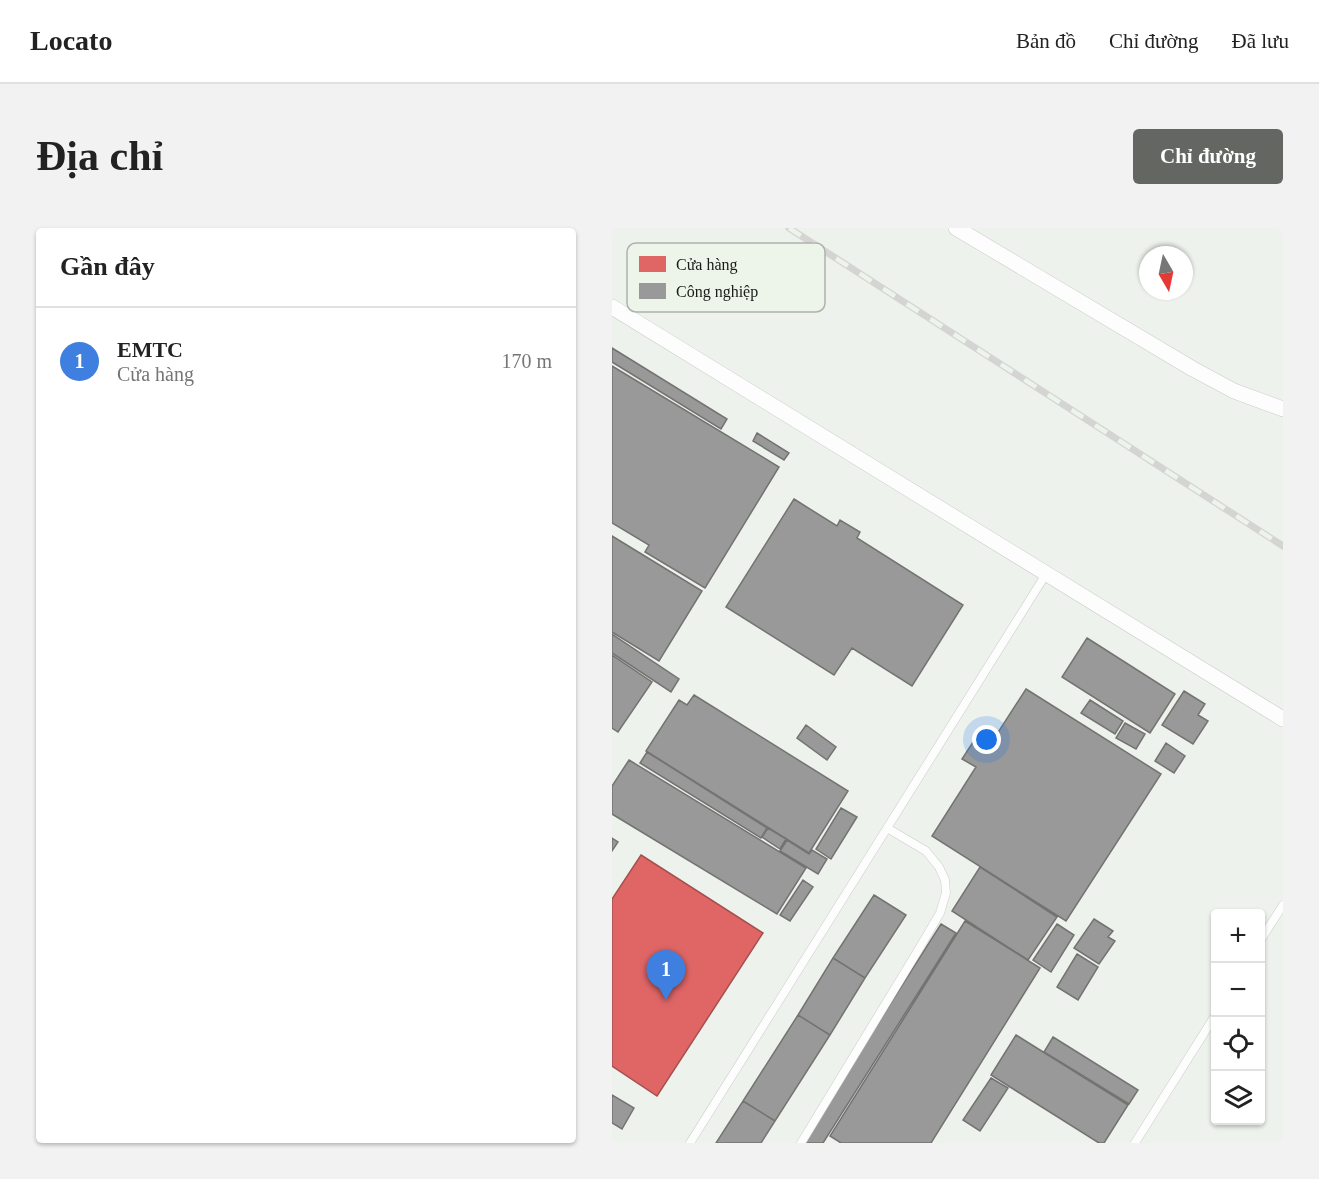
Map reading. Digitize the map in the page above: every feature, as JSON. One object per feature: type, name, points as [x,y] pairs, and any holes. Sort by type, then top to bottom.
[{"type":"street","points":[[956,228],[1193,369],[1234,391],[1283,409]]},
{"type":"street","points":[[612,307],[1283,719]]},
{"type":"lane","points":[[690,1143],[1046,574]]},
{"type":"lane","points":[[801,1143],[920,947],[940,912],[946,893],[945,880],[939,867],[926,850],[887,828]]},
{"type":"lane","points":[[1265,933],[1283,905]]},
{"type":"lane","points":[[1135,1143],[1213,1017]]},
{"type":"building: Cửa hàng","points":[[641,855],[763,933],[657,1096],[612,1066],[612,899]]},
{"type":"building: Công nghiệp","points":[[612,348],[727,419],[721,429],[612,362]]},
{"type":"building: Công nghiệp","points":[[612,366],[779,467],[705,588],[645,552],[649,545],[612,523]]},
{"type":"building: Công nghiệp","points":[[757,433],[789,453],[784,460],[753,441]]},
{"type":"building: Công nghiệp","points":[[794,499],[837,526],[840,520],[860,532],[857,538],[963,605],[912,686],[852,648],[834,675],[726,607]]},
{"type":"building: Công nghiệp","points":[[612,536],[702,591],[659,661],[612,632]]},
{"type":"building: Công nghiệp","points":[[612,634],[679,679],[671,692],[612,653]]},
{"type":"building: Công nghiệp","points":[[1087,638],[1175,694],[1150,733],[1062,677]]},
{"type":"building: Công nghiệp","points":[[612,655],[652,682],[618,732],[612,728]]},
{"type":"building: Công nghiệp","points":[[1026,689],[1161,774],[1066,921],[932,836],[976,767],[962,759],[975,739],[988,748]]},
{"type":"building: Công nghiệp","points":[[1184,691],[1205,704],[1198,715],[1208,721],[1193,744],[1162,725]]},
{"type":"building: Công nghiệp","points":[[694,695],[848,791],[809,853],[646,751],[679,700],[687,705]]},
{"type":"building: Công nghiệp","points":[[1090,700],[1123,721],[1115,734],[1081,713]]},
{"type":"building: Công nghiệp","points":[[1125,723],[1145,734],[1136,749],[1116,738]]},
{"type":"building: Công nghiệp","points":[[806,725],[836,747],[827,760],[797,738]]},
{"type":"building: Công nghiệp","points":[[1166,743],[1185,756],[1174,773],[1155,761]]},
{"type":"building: Công nghiệp","points":[[647,752],[767,828],[761,838],[640,763]]},
{"type":"building: Công nghiệp","points":[[629,760],[806,868],[777,914],[612,814],[612,786]]},
{"type":"building: Công nghiệp","points":[[841,808],[857,817],[831,859],[816,849]]},
{"type":"building: Công nghiệp","points":[[768,828],[786,839],[780,849],[762,837]]},
{"type":"building: Công nghiệp","points":[[612,838],[618,842],[612,851]]},
{"type":"building: Công nghiệp","points":[[787,840],[809,854],[812,850],[827,859],[818,874],[780,851]]},
{"type":"building: Công nghiệp","points":[[980,867],[1057,917],[1028,960],[952,911]]},
{"type":"building: Công nghiệp","points":[[803,880],[813,887],[790,921],[780,915]]},
{"type":"building: Công nghiệp","points":[[874,895],[906,915],[865,978],[833,958]]},
{"type":"building: Công nghiệp","points":[[1094,919],[1113,931],[1108,937],[1115,941],[1099,964],[1074,948]]},
{"type":"building: Công nghiệp","points":[[965,921],[1040,968],[931,1143],[841,1143],[830,1136]]},
{"type":"building: Công nghiệp","points":[[941,924],[956,933],[823,1143],[802,1143]]},
{"type":"building: Công nghiệp","points":[[1057,924],[1074,935],[1051,972],[1033,960]]},
{"type":"building: Công nghiệp","points":[[1077,954],[1098,967],[1078,1000],[1057,987]]},
{"type":"building: Công nghiệp","points":[[833,958],[865,978],[830,1035],[798,1015]]},
{"type":"building: Công nghiệp","points":[[798,1015],[830,1035],[775,1121],[743,1101]]},
{"type":"building: Công nghiệp","points":[[1016,1035],[1128,1105],[1104,1143],[1099,1143],[991,1075]]},
{"type":"building: Công nghiệp","points":[[1053,1037],[1138,1090],[1129,1104],[1044,1052]]},
{"type":"building: Công nghiệp","points":[[991,1078],[1008,1088],[980,1131],[963,1120]]},
{"type":"building: Công nghiệp","points":[[612,1095],[634,1108],[622,1129],[612,1123]]},
{"type":"building: Công nghiệp","points":[[743,1101],[775,1121],[761,1143],[716,1143]]},
{"type":"railway","points":[[789,228],[812,243]]},
{"type":"railway","points":[[825,251],[1283,546]]},
{"type":"place","name":"EMTC","points":[[666,1000]]}]
